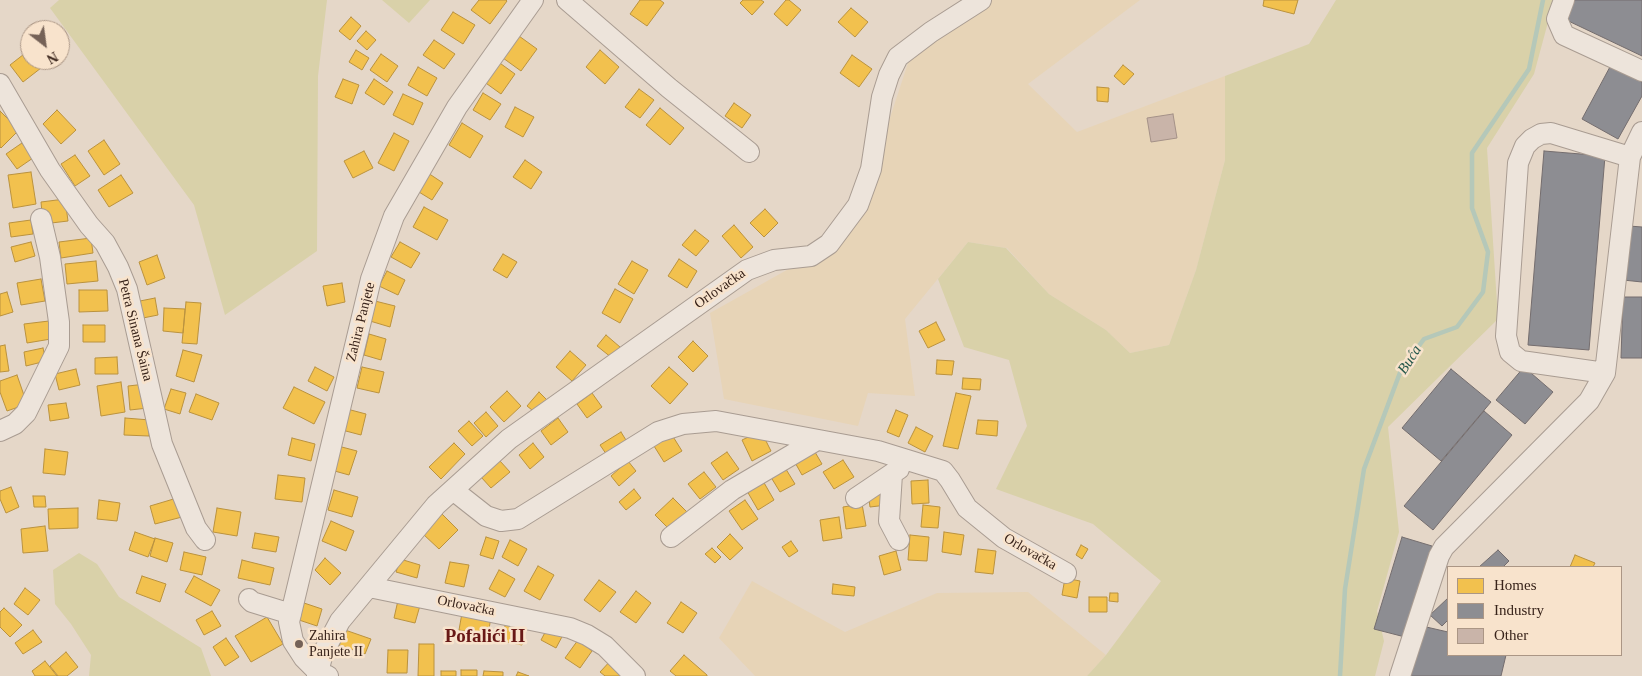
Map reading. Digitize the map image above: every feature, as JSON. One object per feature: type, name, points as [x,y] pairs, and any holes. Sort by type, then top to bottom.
[{"type":"street","name":"Zahira Panjete","points":[[321,675],[304,658],[293,640],[289,622],[371,279],[394,216],[457,107],[533,0]]},
{"type":"street","points":[[567,0],[669,88],[749,152]]},
{"type":"street","name":"Orlovačka","points":[[321,675],[323,653],[340,620],[436,505],[509,440],[747,270],[774,260],[811,256],[829,244],[858,205],[871,169],[882,97],[889,75],[898,57],[931,32],[981,0]]},
{"type":"street","points":[[1564,0],[1557,19],[1564,34],[1642,72]]},
{"type":"street","name":"Petra Sinana Šaina","points":[[0,84],[50,170],[89,225],[105,243],[118,267],[127,289],[162,444],[196,528],[205,540]]},
{"type":"street","points":[[1400,676],[1439,556],[1444,547],[1589,401],[1605,372],[1630,157],[1642,132]]},
{"type":"street","points":[[1605,372],[1521,361],[1510,352],[1506,336],[1518,163],[1525,146],[1532,139],[1540,134],[1551,133],[1630,157]]},
{"type":"street","points":[[0,431],[15,424],[26,413],[59,346],[59,322],[50,257],[41,219]]},
{"type":"street","name":"Orlovačka","points":[[453,490],[486,516],[501,521],[518,519],[658,432],[683,424],[716,421],[878,451],[908,462],[942,471],[950,480],[967,508],[1004,538],[1066,573]]},
{"type":"street","points":[[671,537],[732,490],[817,440]]},
{"type":"street","points":[[856,498],[908,462]]},
{"type":"street","points":[[892,474],[889,521],[899,540]]},
{"type":"street","name":"Orlovačka","points":[[369,587],[570,628],[587,634],[605,646],[635,676]]},
{"type":"street","points":[[249,599],[252,602],[291,614]]},
{"type":"shaded area","points":[[59,0],[327,0],[318,76],[317,251],[225,315],[194,205],[70,35],[70,20],[59,20],[50,8]]},
{"type":"shaded area","points":[[382,0],[430,0],[409,23]]},
{"type":"shaded area","points":[[987,0],[1140,0],[1028,84],[1077,132],[1225,76],[1225,160],[1196,270],[1169,345],[1130,353],[1106,330],[1049,294],[1007,248],[968,242],[905,319],[915,396],[868,393],[858,426],[724,399],[710,313],[819,252],[866,191],[908,63]]},
{"type":"shaded area","points":[[1336,0],[1554,0],[1534,74],[1487,148],[1498,319],[1388,427],[1399,532],[1377,611],[1384,641],[1375,676],[1087,676],[1106,655],[1161,581],[1093,524],[996,489],[1027,426],[1009,360],[964,347],[938,279],[968,242],[1006,248],[1049,294],[1106,330],[1130,353],[1169,345],[1196,270],[1225,160],[1225,76],[1309,44]]},
{"type":"shaded area","points":[[79,553],[97,564],[119,597],[201,648],[211,676],[89,676],[91,655],[71,624],[55,604],[53,570]]},
{"type":"shaded area","points":[[752,581],[845,632],[937,593],[1028,592],[1106,655],[1087,676],[755,676],[719,638]]},
{"type":"building: Homes","points":[[479,0],[507,1],[490,24],[471,10]]},
{"type":"building: Homes","points":[[640,0],[660,0],[664,3],[647,26],[630,14]]},
{"type":"building: Homes","points":[[743,0],[761,0],[764,2],[752,15],[740,3]]},
{"type":"building: Homes","points":[[786,0],[789,0],[801,10],[787,26],[774,14]]},
{"type":"building: Homes","points":[[1264,0],[1298,0],[1294,14],[1263,6]]},
{"type":"building: Homes","points":[[851,8],[868,22],[855,37],[838,22]]},
{"type":"building: Homes","points":[[453,12],[475,25],[463,44],[441,30]]},
{"type":"building: Homes","points":[[351,17],[361,26],[350,40],[339,31]]},
{"type":"building: Homes","points":[[366,31],[376,40],[367,50],[357,41]]},
{"type":"building: Homes","points":[[519,36],[537,49],[521,71],[503,58]]},
{"type":"building: Homes","points":[[434,40],[455,54],[444,69],[423,55]]},
{"type":"building: Homes","points":[[356,50],[369,58],[362,70],[349,62]]},
{"type":"building: Homes","points":[[600,50],[619,67],[605,84],[586,67]]},
{"type":"building: Homes","points":[[381,54],[398,66],[387,82],[370,70]]},
{"type":"building: Homes","points":[[852,55],[872,69],[859,87],[840,73]]},
{"type":"building: Homes","points":[[20,57],[20,70],[38,70],[23,82],[10,65]]},
{"type":"building: Homes","points":[[497,61],[515,74],[501,94],[483,81]]},
{"type":"building: Homes","points":[[1123,65],[1134,74],[1124,85],[1114,76]]},
{"type":"building: Homes","points":[[418,67],[437,78],[427,96],[408,85]]},
{"type":"building: Homes","points":[[343,79],[359,85],[352,104],[335,97]]},
{"type":"building: Homes","points":[[374,79],[393,92],[384,105],[365,93]]},
{"type":"building: Homes","points":[[1097,87],[1109,88],[1108,102],[1097,101]]},
{"type":"building: Homes","points":[[639,89],[654,100],[640,118],[625,107]]},
{"type":"building: Homes","points":[[483,93],[501,104],[490,120],[473,110]]},
{"type":"building: Homes","points":[[403,94],[423,103],[413,125],[393,115]]},
{"type":"building: Homes","points":[[734,103],[751,115],[742,128],[725,116]]},
{"type":"building: Homes","points":[[515,107],[534,117],[523,137],[505,127]]},
{"type":"building: Homes","points":[[660,108],[684,128],[670,145],[646,125]]},
{"type":"building: Homes","points":[[57,110],[76,130],[61,144],[43,124]]},
{"type":"building: Homes","points":[[0,111],[19,130],[1,148],[0,147]]},
{"type":"building: Homes","points":[[462,123],[483,136],[470,158],[449,145]]},
{"type":"building: Homes","points":[[394,133],[409,141],[394,171],[378,163]]},
{"type":"building: Homes","points":[[104,140],[120,164],[104,175],[88,151]]},
{"type":"building: Homes","points":[[22,143],[33,158],[17,169],[6,154]]},
{"type":"building: Homes","points":[[364,151],[373,168],[353,178],[344,161]]},
{"type":"building: Homes","points":[[75,155],[90,176],[75,186],[61,164]]},
{"type":"building: Homes","points":[[525,160],[542,172],[531,189],[513,177]]},
{"type":"building: Homes","points":[[425,171],[443,183],[432,200],[414,189]]},
{"type":"building: Homes","points":[[31,172],[36,204],[13,208],[8,175]]},
{"type":"building: Homes","points":[[121,175],[133,193],[109,207],[98,190]]},
{"type":"building: Homes","points":[[65,199],[68,221],[43,224],[41,202]]},
{"type":"building: Homes","points":[[424,207],[448,220],[437,240],[413,227]]},
{"type":"building: Homes","points":[[765,209],[778,223],[764,237],[750,223]]},
{"type":"building: Homes","points":[[31,220],[33,234],[11,237],[9,223]]},
{"type":"building: Homes","points":[[734,225],[753,247],[741,258],[722,236]]},
{"type":"building: Homes","points":[[695,230],[709,241],[696,256],[682,245]]},
{"type":"building: Homes","points":[[91,238],[93,253],[61,258],[59,242]]},
{"type":"building: Homes","points":[[31,242],[35,256],[15,262],[11,247]]},
{"type":"building: Homes","points":[[400,242],[420,253],[411,268],[391,257]]},
{"type":"building: Homes","points":[[503,254],[517,262],[507,278],[493,270]]},
{"type":"building: Homes","points":[[157,255],[165,278],[147,285],[139,262]]},
{"type":"building: Homes","points":[[679,259],[697,271],[687,288],[668,276]]},
{"type":"building: Homes","points":[[96,261],[98,281],[67,284],[65,264]]},
{"type":"building: Homes","points":[[632,261],[648,270],[634,294],[618,284]]},
{"type":"building: Homes","points":[[387,271],[405,280],[398,295],[379,286]]},
{"type":"building: Homes","points":[[41,279],[45,301],[21,305],[17,283]]},
{"type":"building: Homes","points":[[342,283],[345,302],[327,306],[323,286]]},
{"type":"building: Homes","points":[[615,289],[633,299],[620,323],[602,313]]},
{"type":"building: Homes","points":[[79,290],[107,290],[108,311],[79,312]]},
{"type":"building: Homes","points":[[7,292],[13,312],[0,316],[0,294]]},
{"type":"building: Homes","points":[[155,298],[158,315],[143,318],[140,301]]},
{"type":"building: Homes","points":[[375,301],[395,306],[390,327],[370,321]]},
{"type":"building: Homes","points":[[186,302],[201,303],[197,344],[182,343]]},
{"type":"building: Homes","points":[[164,308],[185,309],[183,333],[163,331]]},
{"type":"building: Homes","points":[[49,321],[51,339],[27,343],[24,324]]},
{"type":"building: Homes","points":[[936,322],[945,340],[928,348],[919,331]]},
{"type":"building: Homes","points":[[83,325],[105,325],[105,342],[83,342]]},
{"type":"building: Homes","points":[[369,334],[386,339],[381,360],[364,355]]},
{"type":"building: Homes","points":[[606,335],[620,347],[612,358],[597,346]]},
{"type":"building: Homes","points":[[693,341],[708,356],[693,372],[678,357]]},
{"type":"building: Homes","points":[[5,345],[9,371],[0,372],[0,346]]},
{"type":"building: Homes","points":[[43,348],[46,361],[26,366],[24,352]]},
{"type":"building: Homes","points":[[183,350],[202,355],[194,382],[176,376]]},
{"type":"building: Homes","points":[[570,351],[586,365],[572,381],[556,367]]},
{"type":"building: Homes","points":[[117,357],[118,374],[95,374],[95,358]]},
{"type":"building: Homes","points":[[937,360],[954,361],[952,375],[936,374]]},
{"type":"building: Homes","points":[[315,367],[334,377],[327,391],[308,381]]},
{"type":"building: Homes","points":[[362,367],[384,372],[379,393],[357,388]]},
{"type":"building: Homes","points":[[669,367],[688,384],[670,404],[651,386]]},
{"type":"building: Homes","points":[[76,369],[80,385],[59,390],[55,374]]},
{"type":"building: Homes","points":[[17,375],[27,404],[7,411],[0,392],[0,381]]},
{"type":"building: Homes","points":[[963,378],[981,379],[980,390],[962,389]]},
{"type":"building: Homes","points":[[121,382],[125,412],[101,416],[97,386]]},
{"type":"building: Homes","points":[[146,384],[148,408],[130,410],[128,386]]},
{"type":"building: Homes","points":[[294,387],[325,402],[314,424],[283,408]]},
{"type":"building: Homes","points":[[171,389],[186,393],[180,414],[164,409]]},
{"type":"building: Homes","points":[[507,391],[521,406],[504,422],[490,407]]},
{"type":"building: Homes","points":[[539,392],[548,401],[537,414],[527,406]]},
{"type":"building: Homes","points":[[592,393],[602,407],[587,418],[577,404]]},
{"type":"building: Homes","points":[[956,393],[971,396],[958,449],[943,446]]},
{"type":"building: Homes","points":[[196,394],[219,403],[212,420],[189,412]]},
{"type":"building: Homes","points":[[66,403],[69,418],[50,421],[48,405]]},
{"type":"building: Homes","points":[[347,409],[366,414],[361,435],[342,430]]},
{"type":"building: Homes","points":[[896,410],[908,415],[899,437],[887,432]]},
{"type":"building: Homes","points":[[486,412],[498,426],[486,437],[474,423]]},
{"type":"building: Homes","points":[[125,418],[150,420],[149,436],[124,435]]},
{"type":"building: Homes","points":[[558,418],[568,432],[551,445],[541,431]]},
{"type":"building: Homes","points":[[978,420],[998,421],[997,436],[976,434]]},
{"type":"building: Homes","points":[[469,421],[483,436],[472,446],[458,431]]},
{"type":"building: Homes","points":[[916,427],[933,436],[925,452],[908,443]]},
{"type":"building: Homes","points":[[761,431],[771,451],[752,461],[742,440]]},
{"type":"building: Homes","points":[[621,432],[629,445],[609,458],[600,445]]},
{"type":"building: Homes","points":[[672,435],[682,451],[664,462],[654,446]]},
{"type":"building: Homes","points":[[292,438],[315,444],[311,461],[288,455]]},
{"type":"building: Homes","points":[[454,443],[465,454],[441,479],[429,467]]},
{"type":"building: Homes","points":[[533,443],[544,457],[530,469],[519,455]]},
{"type":"building: Homes","points":[[338,446],[357,451],[349,475],[331,470]]},
{"type":"building: Homes","points":[[812,447],[822,464],[802,475],[793,459]]},
{"type":"building: Homes","points":[[45,449],[68,452],[65,475],[43,473]]},
{"type":"building: Homes","points":[[727,452],[739,469],[723,480],[711,463]]},
{"type":"building: Homes","points":[[843,460],[854,477],[834,489],[823,472]]},
{"type":"building: Homes","points":[[500,461],[510,472],[491,488],[481,477]]},
{"type":"building: Homes","points":[[628,461],[636,471],[619,486],[611,476]]},
{"type":"building: Homes","points":[[784,466],[795,484],[780,492],[769,474]]},
{"type":"building: Homes","points":[[704,472],[716,487],[700,499],[688,484]]},
{"type":"building: Homes","points":[[278,475],[305,478],[302,502],[275,499]]},
{"type":"building: Homes","points":[[928,480],[929,503],[912,504],[911,481]]},
{"type":"building: Homes","points":[[763,481],[774,500],[758,510],[747,491]]},
{"type":"building: Homes","points":[[11,487],[19,507],[6,513],[0,499],[0,491]]},
{"type":"building: Homes","points":[[886,488],[887,505],[870,507],[868,492]]},
{"type":"building: Homes","points":[[634,489],[641,498],[626,510],[619,502]]},
{"type":"building: Homes","points":[[334,490],[358,497],[352,517],[328,510]]},
{"type":"building: Homes","points":[[33,496],[45,496],[46,507],[34,507]]},
{"type":"building: Homes","points":[[177,498],[182,517],[155,524],[150,506]]},
{"type":"building: Homes","points":[[673,498],[688,513],[670,530],[655,515]]},
{"type":"building: Homes","points":[[99,500],[120,503],[117,521],[97,519]]},
{"type":"building: Homes","points":[[745,500],[758,519],[742,530],[729,511]]},
{"type":"building: Homes","points":[[862,504],[866,526],[846,529],[843,507]]},
{"type":"building: Homes","points":[[923,505],[940,507],[938,528],[921,527]]},
{"type":"building: Homes","points":[[78,508],[78,528],[49,529],[48,509]]},
{"type":"building: Homes","points":[[217,508],[241,512],[237,536],[213,532]]},
{"type":"building: Homes","points":[[442,514],[458,530],[439,549],[423,534]]},
{"type":"building: Homes","points":[[839,517],[842,538],[823,541],[820,520]]},
{"type":"building: Homes","points":[[331,521],[354,531],[346,551],[322,541]]},
{"type":"building: Homes","points":[[45,526],[48,551],[23,553],[21,529]]},
{"type":"building: Homes","points":[[135,532],[155,539],[148,557],[129,550]]},
{"type":"building: Homes","points":[[944,532],[964,535],[961,555],[942,552]]},
{"type":"building: Homes","points":[[255,533],[279,537],[276,552],[252,548]]},
{"type":"building: Homes","points":[[730,534],[743,548],[730,560],[717,547]]},
{"type":"building: Homes","points":[[910,535],[929,537],[927,561],[908,560]]},
{"type":"building: Homes","points":[[486,537],[499,541],[493,559],[480,555]]},
{"type":"building: Homes","points":[[155,538],[173,543],[167,562],[150,556]]},
{"type":"building: Homes","points":[[510,540],[527,549],[518,566],[502,557]]},
{"type":"building: Homes","points":[[791,541],[798,551],[789,557],[782,547]]},
{"type":"building: Homes","points":[[1081,545],[1088,549],[1082,559],[1076,555]]},
{"type":"building: Homes","points":[[712,548],[721,557],[715,563],[705,554]]},
{"type":"building: Homes","points":[[978,549],[996,551],[993,574],[975,572]]},
{"type":"building: Homes","points":[[896,551],[901,570],[884,575],[879,556]]},
{"type":"building: Homes","points":[[184,552],[206,557],[202,575],[180,570]]},
{"type":"building: Homes","points":[[1575,555],[1595,563],[1594,566],[1570,566]]},
{"type":"building: Homes","points":[[325,558],[341,573],[330,585],[315,570]]},
{"type":"building: Homes","points":[[400,559],[420,565],[417,578],[396,572]]},
{"type":"building: Homes","points":[[242,560],[274,568],[270,585],[238,578]]},
{"type":"building: Homes","points":[[450,562],[469,565],[464,587],[445,583]]},
{"type":"building: Homes","points":[[538,566],[554,575],[540,600],[524,591]]},
{"type":"building: Homes","points":[[499,570],[515,579],[505,597],[489,589]]},
{"type":"building: Homes","points":[[142,576],[166,584],[160,602],[136,593]]},
{"type":"building: Homes","points":[[194,576],[220,590],[211,606],[185,592]]},
{"type":"building: Homes","points":[[1065,578],[1080,581],[1077,598],[1062,595]]},
{"type":"building: Homes","points":[[599,580],[616,592],[600,612],[584,600]]},
{"type":"building: Homes","points":[[833,584],[855,587],[854,596],[832,594]]},
{"type":"building: Homes","points":[[25,588],[40,600],[28,615],[14,604]]},
{"type":"building: Homes","points":[[636,591],[651,603],[636,623],[620,612]]},
{"type":"building: Homes","points":[[1110,593],[1118,593],[1118,602],[1109,601]]},
{"type":"building: Homes","points":[[399,596],[421,602],[415,623],[394,618]]},
{"type":"building: Homes","points":[[1089,597],[1107,597],[1107,612],[1089,612]]},
{"type":"building: Homes","points":[[681,602],[697,613],[683,633],[667,623]]},
{"type":"building: Homes","points":[[304,603],[322,609],[317,626],[299,620]]},
{"type":"building: Homes","points":[[4,608],[22,625],[10,637],[0,627],[0,612]]},
{"type":"building: Homes","points":[[212,611],[221,626],[204,635],[196,620]]},
{"type":"building: Homes","points":[[462,613],[491,617],[488,635],[459,630]]},
{"type":"building: Homes","points":[[267,617],[283,644],[251,662],[235,636]]},
{"type":"building: Homes","points":[[506,620],[526,624],[522,645],[502,641]]},
{"type":"building: Homes","points":[[549,625],[564,633],[556,648],[541,640]]},
{"type":"building: Homes","points":[[33,630],[42,642],[23,654],[15,643]]},
{"type":"building: Homes","points":[[345,630],[371,639],[365,654],[339,645]]},
{"type":"building: Homes","points":[[226,638],[239,657],[225,666],[213,647]]},
{"type":"building: Homes","points":[[578,640],[592,651],[580,668],[565,658]]},
{"type":"building: Homes","points":[[419,644],[434,644],[434,676],[418,676]]},
{"type":"building: Homes","points":[[388,650],[408,650],[407,673],[387,673]]},
{"type":"building: Homes","points":[[66,652],[78,667],[67,676],[58,676],[50,666]]},
{"type":"building: Homes","points":[[684,655],[707,676],[676,676],[670,671]]},
{"type":"building: Homes","points":[[613,658],[622,676],[605,676],[600,672]]},
{"type":"building: Homes","points":[[45,661],[57,676],[35,676],[32,671]]},
{"type":"building: Homes","points":[[461,670],[477,670],[477,676],[461,676]]},
{"type":"building: Homes","points":[[441,671],[456,671],[456,676],[441,676]]},
{"type":"building: Homes","points":[[484,671],[503,672],[503,676],[483,676]]},
{"type":"building: Homes","points":[[518,672],[529,676],[516,676]]},
{"type":"building: Industry","points":[[1568,0],[1642,0],[1642,56],[1560,17]]},
{"type":"building: Industry","points":[[1611,65],[1642,82],[1642,96],[1618,139],[1582,119]]},
{"type":"building: Industry","points":[[1544,151],[1605,156],[1589,350],[1528,345]]},
{"type":"building: Industry","points":[[1629,226],[1642,227],[1642,282],[1623,280]]},
{"type":"building: Industry","points":[[1623,297],[1642,297],[1642,358],[1621,358]]},
{"type":"building: Industry","points":[[1524,367],[1553,392],[1525,424],[1496,400]]},
{"type":"building: Industry","points":[[1451,369],[1491,402],[1441,461],[1402,428]]},
{"type":"building: Industry","points":[[1484,411],[1512,435],[1433,530],[1404,506]]},
{"type":"building: Industry","points":[[1402,537],[1432,546],[1405,637],[1374,629]]},
{"type":"building: Industry","points":[[1498,550],[1509,561],[1504,566],[1480,566]]},
{"type":"building: Industry","points":[[1447,599],[1447,621],[1442,626],[1430,615]]},
{"type":"building: Industry","points":[[1422,626],[1447,632],[1447,656],[1506,656],[1501,676],[1411,676]]},
{"type":"building: Other","points":[[1173,114],[1177,138],[1151,142],[1147,118]]},
{"type":"waterway","name":"Buća","points":[[1340,676],[1345,589],[1364,469],[1401,370],[1424,339],[1457,327],[1483,292],[1488,252],[1472,208],[1472,153],[1529,69],[1543,0]]},
{"type":"place","name":"Zahira Panjete II","points":[[299,644]]},
{"type":"district","name":"Pofalići II","points":[[485,637]]}]
